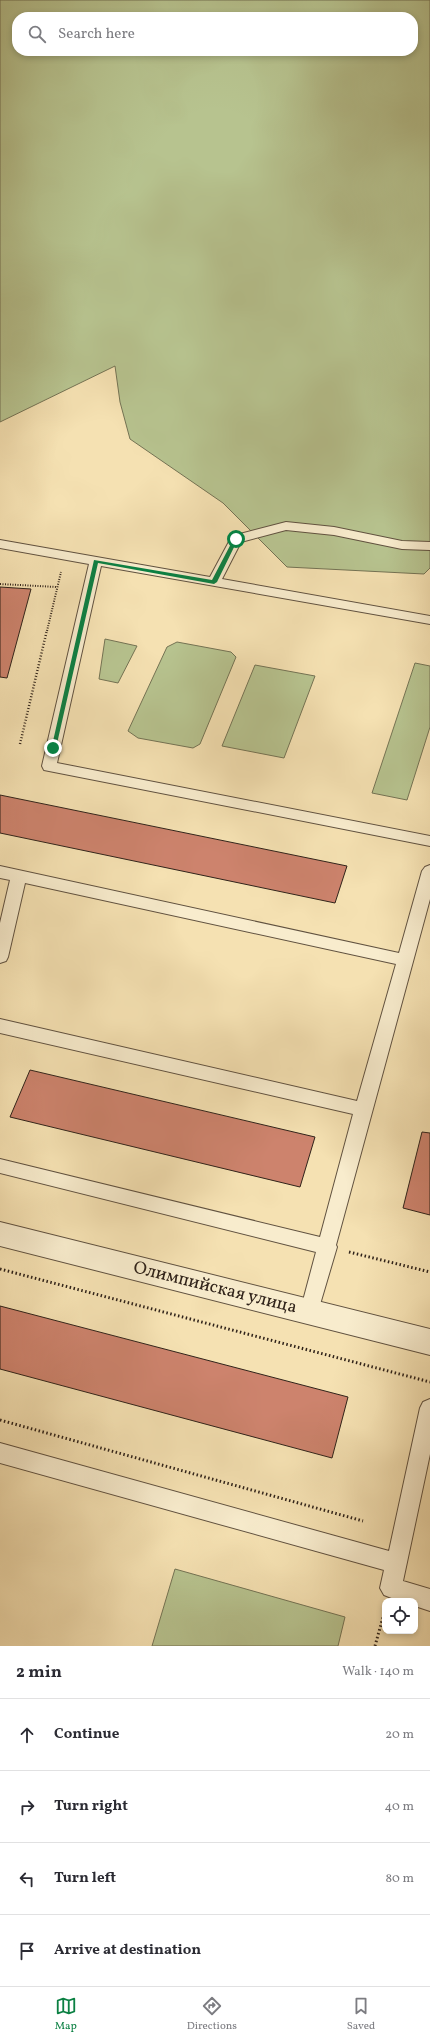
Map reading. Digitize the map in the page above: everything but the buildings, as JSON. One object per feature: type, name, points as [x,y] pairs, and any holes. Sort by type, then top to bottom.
[{"type":"street","name":"Олимпийская улица","points":[[0,1234],[430,1342]]},
{"type":"lane","points":[[214,582],[236,539],[286,526],[334,531],[402,545],[430,546]]},
{"type":"lane","points":[[0,544],[430,620]]},
{"type":"lane","points":[[96,561],[49,766],[430,841]]},
{"type":"lane","points":[[310,1312],[363,1110],[430,871]]},
{"type":"lane","points":[[0,872],[405,960]]},
{"type":"lane","points":[[0,957],[19,876]]},
{"type":"lane","points":[[0,1026],[363,1110]]},
{"type":"lane","points":[[0,1166],[328,1247]]},
{"type":"lane","points":[[430,1408],[391,1588],[430,1600]]},
{"type":"lane","points":[[0,1453],[396,1563]]},
{"type":"path","points":[[20,744],[61,572]]},
{"type":"path","points":[[0,584],[58,587]]},
{"type":"path","points":[[328,1247],[430,1272]]},
{"type":"path","points":[[0,1269],[430,1382]]},
{"type":"path","points":[[0,1420],[362,1521]]},
{"type":"path","points":[[375,1646],[382,1621]]},
{"type":"green space","points":[[0,0],[430,0],[430,568],[424,574],[287,567],[223,503],[130,439],[120,402],[115,366],[0,422]]},
{"type":"green space","points":[[105,639],[137,646],[118,683],[99,679]]},
{"type":"green space","points":[[177,642],[231,652],[236,657],[200,744],[193,748],[138,738],[128,731],[167,647]]},
{"type":"green space","points":[[415,663],[430,666],[430,727],[407,800],[372,793]]},
{"type":"green space","points":[[255,665],[315,676],[284,758],[222,746]]},
{"type":"green space","points":[[175,1569],[345,1617],[338,1646],[152,1646]]},
{"type":"route","points":[[53,748],[96,561],[214,582],[236,539]]}]
